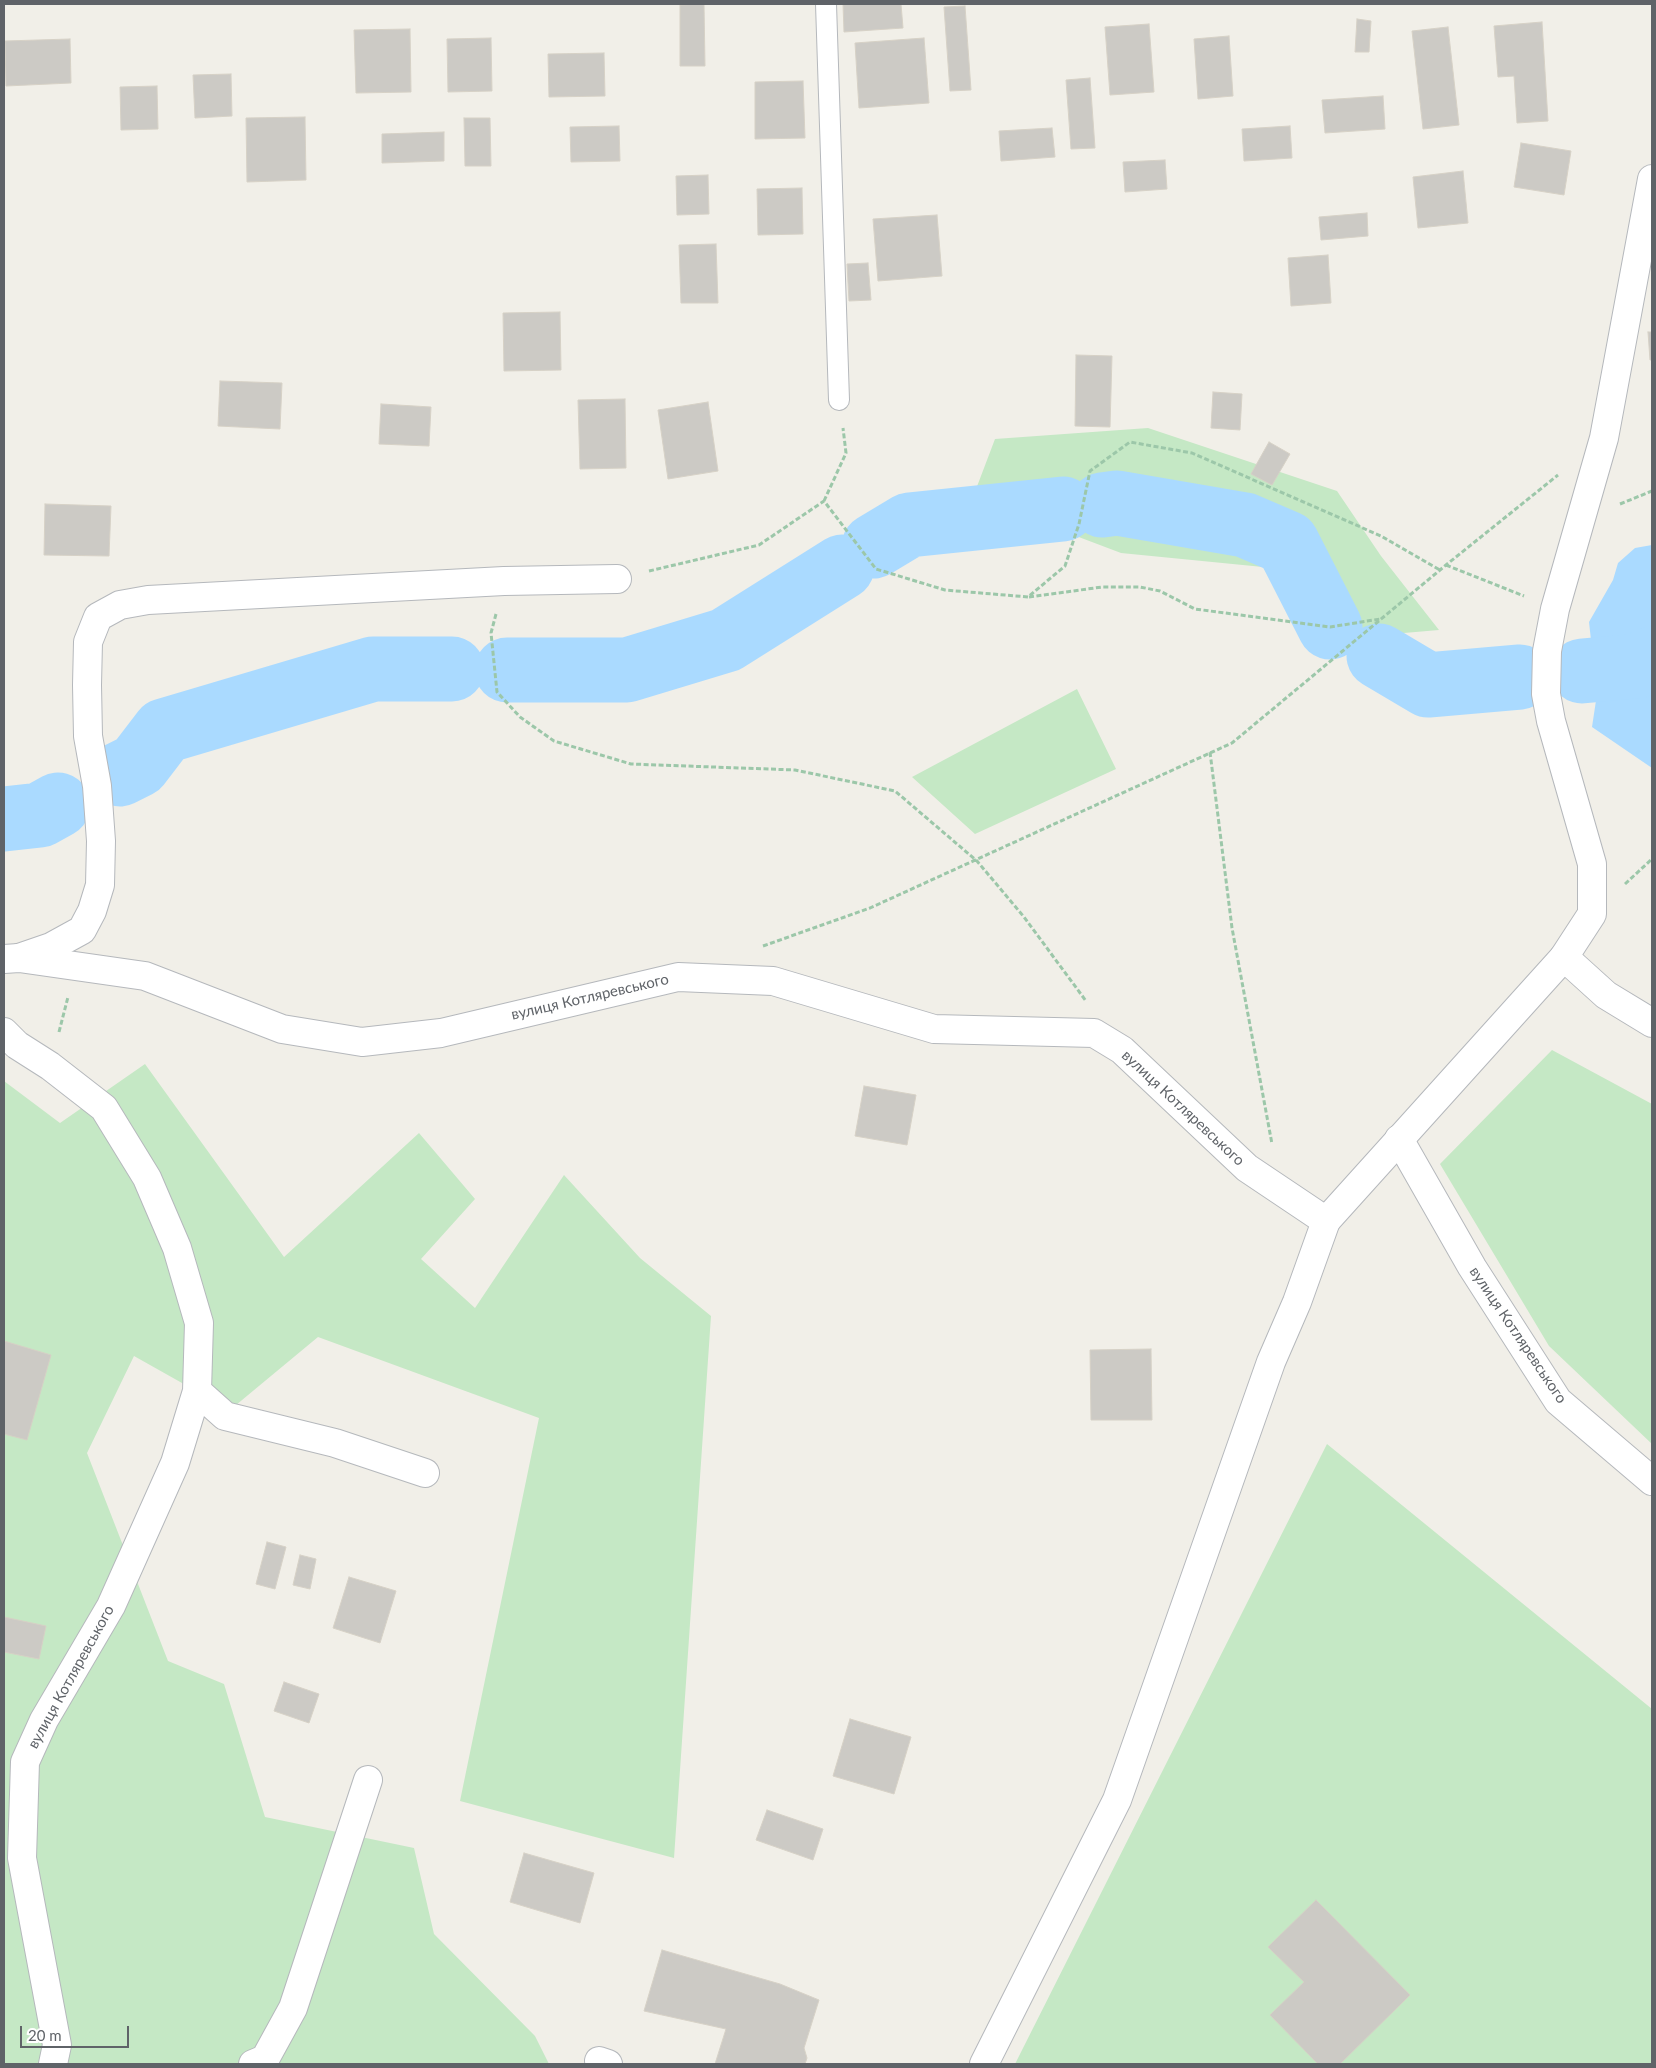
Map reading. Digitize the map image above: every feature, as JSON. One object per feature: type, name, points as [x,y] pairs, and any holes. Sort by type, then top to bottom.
[{"type":"street","points":[[984,2064],[1117,1800],[1271,1362],[1297,1302],[1326,1221],[1564,957],[1592,914],[1592,864],[1551,721],[1546,694],[1547,651],[1555,608],[1604,438],[1652,179]]},
{"type":"street","points":[[11,959],[51,947],[82,930],[92,911],[100,885],[102,842],[97,786],[88,736],[87,685],[88,642],[98,617],[120,605],[148,600],[504,581],[617,579]]},
{"type":"street","points":[[1564,957],[1606,995],[1652,1022]]},
{"type":"street","name":"вулиця Котляревського","points":[[11,959],[77,965],[145,976],[282,1029],[362,1042],[441,1033],[678,977],[773,981],[934,1029],[1094,1033],[1122,1050],[1247,1168],[1326,1221]]},
{"type":"street","name":"вулиця Котляревського","points":[[4,1032],[17,1046],[50,1066],[104,1108],[148,1178],[178,1248],[199,1322],[197,1391],[175,1463],[111,1606],[44,1720],[24,1762],[22,1858],[57,2045],[53,2064]]},
{"type":"street","name":"вулиця Котляревського","points":[[1399,1139],[1472,1267],[1558,1401],[1652,1481]]},
{"type":"street","points":[[197,1391],[225,1416],[335,1443],[425,1473]]},
{"type":"street","points":[[253,2064],[265,2059],[293,2008],[368,1780]]},
{"type":"lane","points":[[826,4],[839,400]]},
{"type":"path","points":[[617,579],[759,545],[824,500],[846,453],[839,400]]},
{"type":"path","points":[[1028,597],[1065,566],[1079,524],[1090,471],[1130,442],[1192,452],[1381,536],[1440,570]]},
{"type":"path","points":[[760,947],[870,908],[1232,743],[1446,565],[1559,474]]},
{"type":"path","points":[[824,500],[876,569],[945,590],[1028,597],[1102,588],[1140,587],[1160,591],[1195,609],[1330,627],[1381,619]]},
{"type":"path","points":[[1446,565],[1555,608]]},
{"type":"path","points":[[504,581],[491,634],[497,692],[520,717],[554,741],[631,764],[795,770],[895,791],[977,860],[1024,917],[1087,1003]]},
{"type":"path","points":[[1210,752],[1232,928],[1281,1191]]},
{"type":"path","points":[[50,1066],[77,965]]},
{"type":"green space","points":[[1148,428],[1337,491],[1381,556],[1439,630],[1310,641],[1263,567],[1121,553],[973,497],[995,439]]},
{"type":"green space","points":[[1077,689],[1116,769],[975,834],[912,777]]},
{"type":"green space","points":[[1552,1050],[1652,1104],[1652,1444],[1549,1346],[1440,1164]]},
{"type":"green space","points":[[145,1064],[284,1257],[419,1133],[475,1199],[421,1259],[475,1308],[564,1175],[640,1258],[711,1316],[674,1858],[460,1801],[539,1418],[318,1337],[230,1410],[134,1356],[87,1453],[168,1661],[224,1684],[265,1817],[414,1848],[434,1934],[535,2036],[549,2064],[4,2064],[4,1081],[60,1123]]},
{"type":"green space","points":[[1327,1444],[1652,1709],[1652,2064],[1015,2064]]},
{"type":"water","points":[[1652,545],[1652,768],[1592,727],[1597,694],[1589,622],[1613,580],[1618,563],[1635,548]]},
{"type":"building","points":[[704,4],[705,66],[680,66],[680,5]]},
{"type":"building","points":[[843,4],[901,4],[903,28],[844,32]]},
{"type":"building","points":[[965,6],[971,90],[950,91],[944,7]]},
{"type":"building","points":[[1357,19],[1371,21],[1369,52],[1355,52]]},
{"type":"building","points":[[1542,22],[1548,121],[1517,123],[1514,76],[1498,77],[1494,26]]},
{"type":"building","points":[[1149,24],[1154,92],[1110,95],[1105,27]]},
{"type":"building","points":[[1448,27],[1459,125],[1423,129],[1412,31]]},
{"type":"building","points":[[410,29],[411,92],[356,93],[354,30]]},
{"type":"building","points":[[1229,36],[1233,96],[1198,99],[1194,39]]},
{"type":"building","points":[[491,38],[492,91],[448,92],[447,39]]},
{"type":"building","points":[[924,38],[929,103],[859,108],[855,43]]},
{"type":"building","points":[[70,39],[71,83],[6,86],[5,41]]},
{"type":"building","points":[[604,53],[605,96],[549,97],[548,54]]},
{"type":"building","points":[[231,74],[232,116],[195,118],[193,75]]},
{"type":"building","points":[[1090,78],[1095,148],[1071,149],[1066,80]]},
{"type":"building","points":[[803,81],[805,138],[755,139],[755,82]]},
{"type":"building","points":[[157,86],[158,129],[121,130],[120,87]]},
{"type":"building","points":[[1383,96],[1385,129],[1325,133],[1322,100]]},
{"type":"building","points":[[305,117],[306,180],[247,182],[246,118]]},
{"type":"building","points":[[464,118],[490,118],[491,166],[465,166]]},
{"type":"building","points":[[619,126],[620,161],[571,162],[570,127]]},
{"type":"building","points":[[1290,126],[1292,158],[1244,161],[1242,129]]},
{"type":"building","points":[[1052,128],[1055,157],[1001,161],[999,131]]},
{"type":"building","points":[[444,132],[444,161],[382,163],[382,134]]},
{"type":"building","points":[[1521,143],[1571,151],[1564,195],[1514,187]]},
{"type":"building","points":[[1165,160],[1167,189],[1125,192],[1123,162]]},
{"type":"building","points":[[1463,171],[1468,223],[1418,228],[1413,177]]},
{"type":"building","points":[[708,175],[709,214],[677,215],[676,176]]},
{"type":"building","points":[[802,188],[803,234],[758,235],[757,189]]},
{"type":"building","points":[[1367,213],[1368,236],[1321,240],[1319,217]]},
{"type":"building","points":[[937,215],[942,276],[878,281],[873,219]]},
{"type":"building","points":[[716,244],[718,303],[681,303],[679,245]]},
{"type":"building","points":[[1328,255],[1331,303],[1291,306],[1288,258]]},
{"type":"building","points":[[868,263],[871,300],[849,301],[847,264]]},
{"type":"building","points":[[560,312],[561,370],[504,371],[503,313]]},
{"type":"building","points":[[1648,332],[1652,332],[1652,360],[1650,360]]},
{"type":"building","points":[[1076,355],[1112,356],[1110,427],[1075,426]]},
{"type":"building","points":[[220,381],[282,383],[280,429],[218,426]]},
{"type":"building","points":[[1213,392],[1242,394],[1240,430],[1211,428]]},
{"type":"building","points":[[625,399],[626,468],[580,469],[578,400]]},
{"type":"building","points":[[708,402],[718,471],[668,479],[658,410]]},
{"type":"building","points":[[381,404],[431,407],[429,446],[379,444]]},
{"type":"building","points":[[1269,442],[1290,454],[1272,485],[1251,474]]},
{"type":"building","points":[[45,504],[111,506],[109,556],[44,555]]},
{"type":"building","points":[[864,1086],[916,1095],[907,1145],[855,1136]]},
{"type":"building","points":[[4,1341],[51,1355],[27,1440],[4,1434]]},
{"type":"building","points":[[1151,1349],[1152,1420],[1091,1420],[1090,1350]]},
{"type":"building","points":[[267,1542],[286,1547],[275,1589],[256,1584]]},
{"type":"building","points":[[300,1555],[316,1559],[310,1589],[293,1585]]},
{"type":"building","points":[[349,1577],[396,1591],[380,1643],[333,1628]]},
{"type":"building","points":[[4,1617],[46,1626],[39,1659],[4,1652]]},
{"type":"building","points":[[284,1682],[319,1694],[309,1723],[274,1711]]},
{"type":"building","points":[[850,1719],[911,1737],[894,1794],[833,1776]]},
{"type":"building","points":[[767,1810],[823,1829],[813,1860],[756,1840]]},
{"type":"building","points":[[524,1853],[594,1873],[580,1923],[510,1902]]},
{"type":"building","points":[[1316,1900],[1410,1995],[1340,2064],[1318,2064],[1270,2015],[1304,1982],[1268,1947]]},
{"type":"building","points":[[662,1950],[780,1984],[819,2000],[804,2048],[807,2058],[805,2064],[715,2064],[726,2029],[644,2011]]},
{"type":"waterway","points":[[1102,505],[1117,503],[1245,525],[1287,543],[1330,627]]},
{"type":"waterway","points":[[874,546],[909,525],[1063,509]]},
{"type":"waterway","points":[[507,670],[627,670],[726,640],[842,567]]},
{"type":"waterway","points":[[1379,656],[1428,685],[1520,677]]},
{"type":"waterway","points":[[1582,671],[1637,666],[1652,659]]},
{"type":"waterway","points":[[120,774],[138,765],[164,731],[373,669],[452,669]]},
{"type":"waterway","points":[[4,819],[40,815],[58,805]]}]
